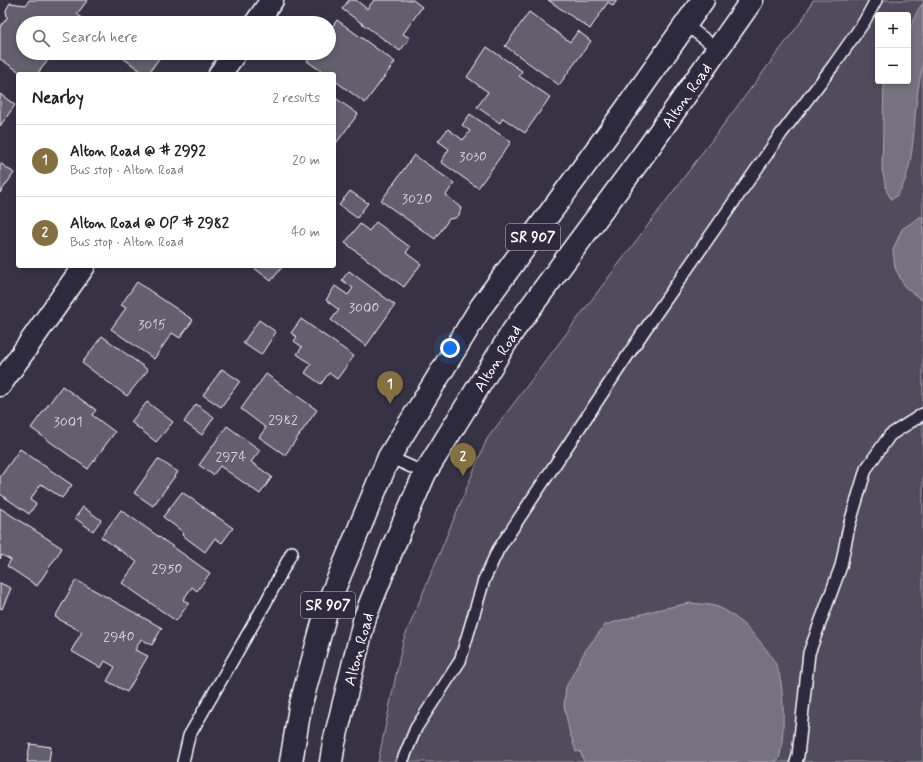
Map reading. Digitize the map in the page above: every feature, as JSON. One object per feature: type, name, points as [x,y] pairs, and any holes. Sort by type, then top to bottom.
[{"type":"main road","points":[[261,16],[272,0]]},
{"type":"main road","name":"SR 907","points":[[291,762],[300,707],[330,601],[389,456],[481,307],[703,0]]},
{"type":"main road","name":"Alton Road","points":[[331,762],[334,743],[365,618],[393,547],[425,473],[513,331],[649,147],[752,0]]},
{"type":"main road","points":[[221,72],[230,60]]},
{"type":"main road","points":[[0,385],[83,268]]},
{"type":"lane","points":[[402,762],[416,728],[460,661],[484,580],[498,550],[640,337],[781,134],[833,66],[864,22],[876,0]]},
{"type":"lane","points":[[686,25],[718,49]]},
{"type":"lane","points":[[796,762],[798,756],[810,653],[841,566],[849,526],[866,469],[890,435],[923,414]]},
{"type":"lane","points":[[389,456],[425,473]]},
{"type":"lane","points":[[182,762],[189,736],[266,602],[292,552]]},
{"type":"shaded area","points":[[813,0],[923,0],[923,762],[378,762],[403,641],[487,439],[803,19]]},
{"type":"shaded area","points":[[921,5],[923,5],[923,60],[912,152],[909,167],[900,192],[892,200],[887,192],[882,169],[884,84],[911,84],[911,27]]},
{"type":"shaded area","points":[[920,217],[923,217],[923,301],[905,287],[895,268],[893,250],[902,229]]},
{"type":"shaded area","points":[[690,603],[712,605],[734,616],[759,640],[772,657],[779,673],[783,711],[781,750],[779,759],[774,762],[584,762],[580,751],[576,752],[569,730],[564,705],[566,687],[585,651],[605,625],[656,610]]},
{"type":"building","points":[[29,0],[87,1],[77,14],[80,16],[16,16],[16,60],[48,60],[39,72],[20,72],[0,59],[0,27],[7,18],[6,10],[10,3],[26,5]]},
{"type":"building","points":[[349,0],[356,0],[367,9],[374,0],[413,0],[422,7],[403,34],[410,38],[400,51],[342,9]]},
{"type":"building","points":[[548,0],[617,0],[613,6],[608,2],[590,29]]},
{"type":"building","points":[[529,12],[570,42],[578,31],[591,41],[559,85],[505,46]]},
{"type":"building","points":[[337,20],[395,62],[365,103],[336,81],[336,72],[322,72],[307,61],[336,60]]},
{"type":"building","points":[[487,47],[522,71],[519,76],[550,97],[525,133],[503,118],[500,123],[477,107],[488,92],[467,77]]},
{"type":"building","points":[[126,60],[158,60],[149,72],[142,72]]},
{"type":"building","points":[[0,94],[15,105],[0,126]]},
{"type":"building","points":[[336,98],[358,114],[336,143]]},
{"type":"building","points":[[470,114],[511,142],[478,188],[441,162],[449,149],[438,141],[448,129],[463,140],[470,131],[462,125]]},
{"type":"building","points":[[414,155],[454,183],[446,195],[461,208],[459,215],[455,218],[449,219],[435,239],[381,201]]},
{"type":"building","points":[[0,163],[14,173],[0,193]]},
{"type":"building","points":[[350,191],[368,203],[357,218],[339,205]]},
{"type":"building","points":[[376,222],[410,247],[406,253],[421,264],[404,287],[345,243],[360,224],[369,231]]},
{"type":"building","points":[[254,268],[281,268],[271,281]]},
{"type":"building","points":[[349,271],[395,305],[366,346],[331,320],[339,310],[326,300],[335,286],[348,295],[353,288],[342,280]]},
{"type":"building","points":[[137,282],[193,320],[180,338],[172,333],[154,359],[111,329],[126,308],[121,305]]},
{"type":"building","points":[[301,319],[354,356],[337,379],[329,373],[321,384],[305,373],[311,364],[297,354],[302,347],[294,341],[297,337],[291,333]]},
{"type":"building","points":[[259,320],[276,332],[261,355],[243,343]]},
{"type":"building","points":[[102,336],[148,370],[127,396],[82,363]]},
{"type":"building","points":[[222,369],[240,381],[221,407],[203,395]]},
{"type":"building","points":[[266,374],[317,410],[285,455],[259,437],[266,428],[241,409]]},
{"type":"building","points":[[62,386],[96,410],[92,415],[115,432],[88,469],[31,428]]},
{"type":"building","points":[[147,402],[173,422],[156,442],[131,422]]},
{"type":"building","points":[[196,404],[214,417],[202,435],[184,422]]},
{"type":"building","points":[[227,426],[260,450],[251,462],[272,477],[260,494],[220,466],[213,475],[199,465]]},
{"type":"building","points":[[20,449],[72,485],[62,498],[41,484],[30,500],[36,504],[29,514],[0,494],[0,477]]},
{"type":"building","points":[[158,459],[178,472],[153,506],[134,493]]},
{"type":"building","points":[[182,492],[233,528],[222,543],[215,538],[205,552],[182,535],[183,532],[163,517]]},
{"type":"building","points":[[83,507],[101,520],[93,531],[75,518]]},
{"type":"building","points":[[0,508],[62,548],[37,586],[7,566],[11,560],[2,555],[0,559]]},
{"type":"building","points":[[121,510],[210,573],[197,591],[192,587],[183,600],[189,603],[176,621],[122,583],[137,562],[101,537]]},
{"type":"building","points":[[76,580],[162,628],[152,645],[141,639],[135,650],[148,656],[127,692],[107,681],[115,667],[105,661],[101,668],[71,651],[82,632],[55,617]]},
{"type":"building","points":[[0,583],[11,588],[2,609],[0,608]]},
{"type":"building","points":[[30,744],[51,747],[49,762],[27,762]]},
{"type":"place","name":"Alton Road @ # 2992","points":[[390,404]]},
{"type":"place","name":"Alton Road @ OP # 2982","points":[[463,476]]}]
